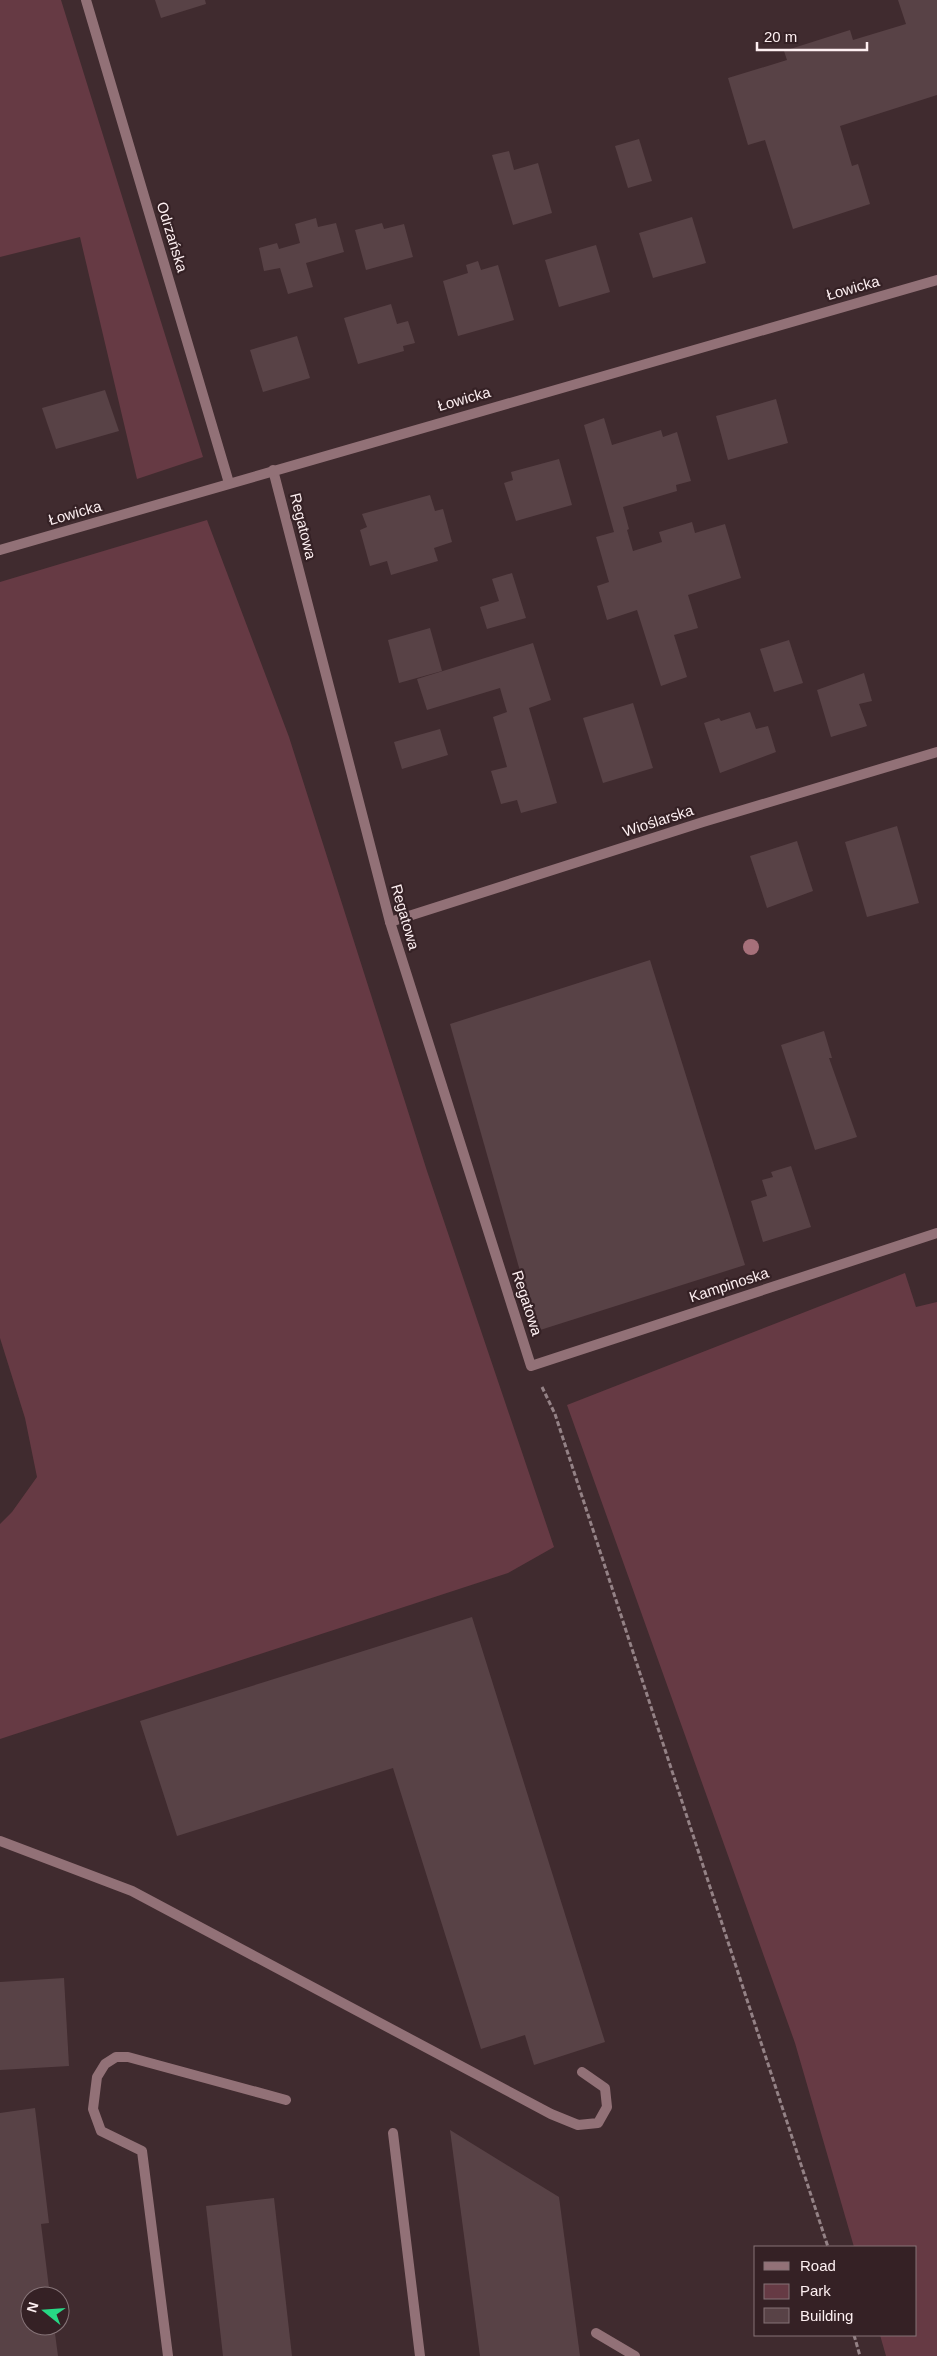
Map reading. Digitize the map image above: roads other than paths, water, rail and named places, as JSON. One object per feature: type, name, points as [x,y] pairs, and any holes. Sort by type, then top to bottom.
[{"type":"street","name":"Odrzańska","points":[[86,0],[230,483]]},
{"type":"street","name":"Łowicka","points":[[0,550],[937,280]]},
{"type":"street","name":"Regatowa","points":[[273,470],[390,922],[531,1366]]},
{"type":"street","name":"Wioślarska","points":[[390,922],[703,822],[937,752]]},
{"type":"street","name":"Kampinoska","points":[[531,1366],[937,1233]]},
{"type":"street","points":[[0,1841],[132,1891],[551,2114],[578,2126],[598,2123],[607,2107],[605,2088],[582,2072]]},
{"type":"street","points":[[168,2356],[142,2151],[101,2131],[93,2109],[97,2077],[105,2064],[116,2057],[128,2056],[286,2100]]},
{"type":"street","points":[[393,2133],[420,2356]]},
{"type":"street","points":[[596,2334],[635,2356]]}]
